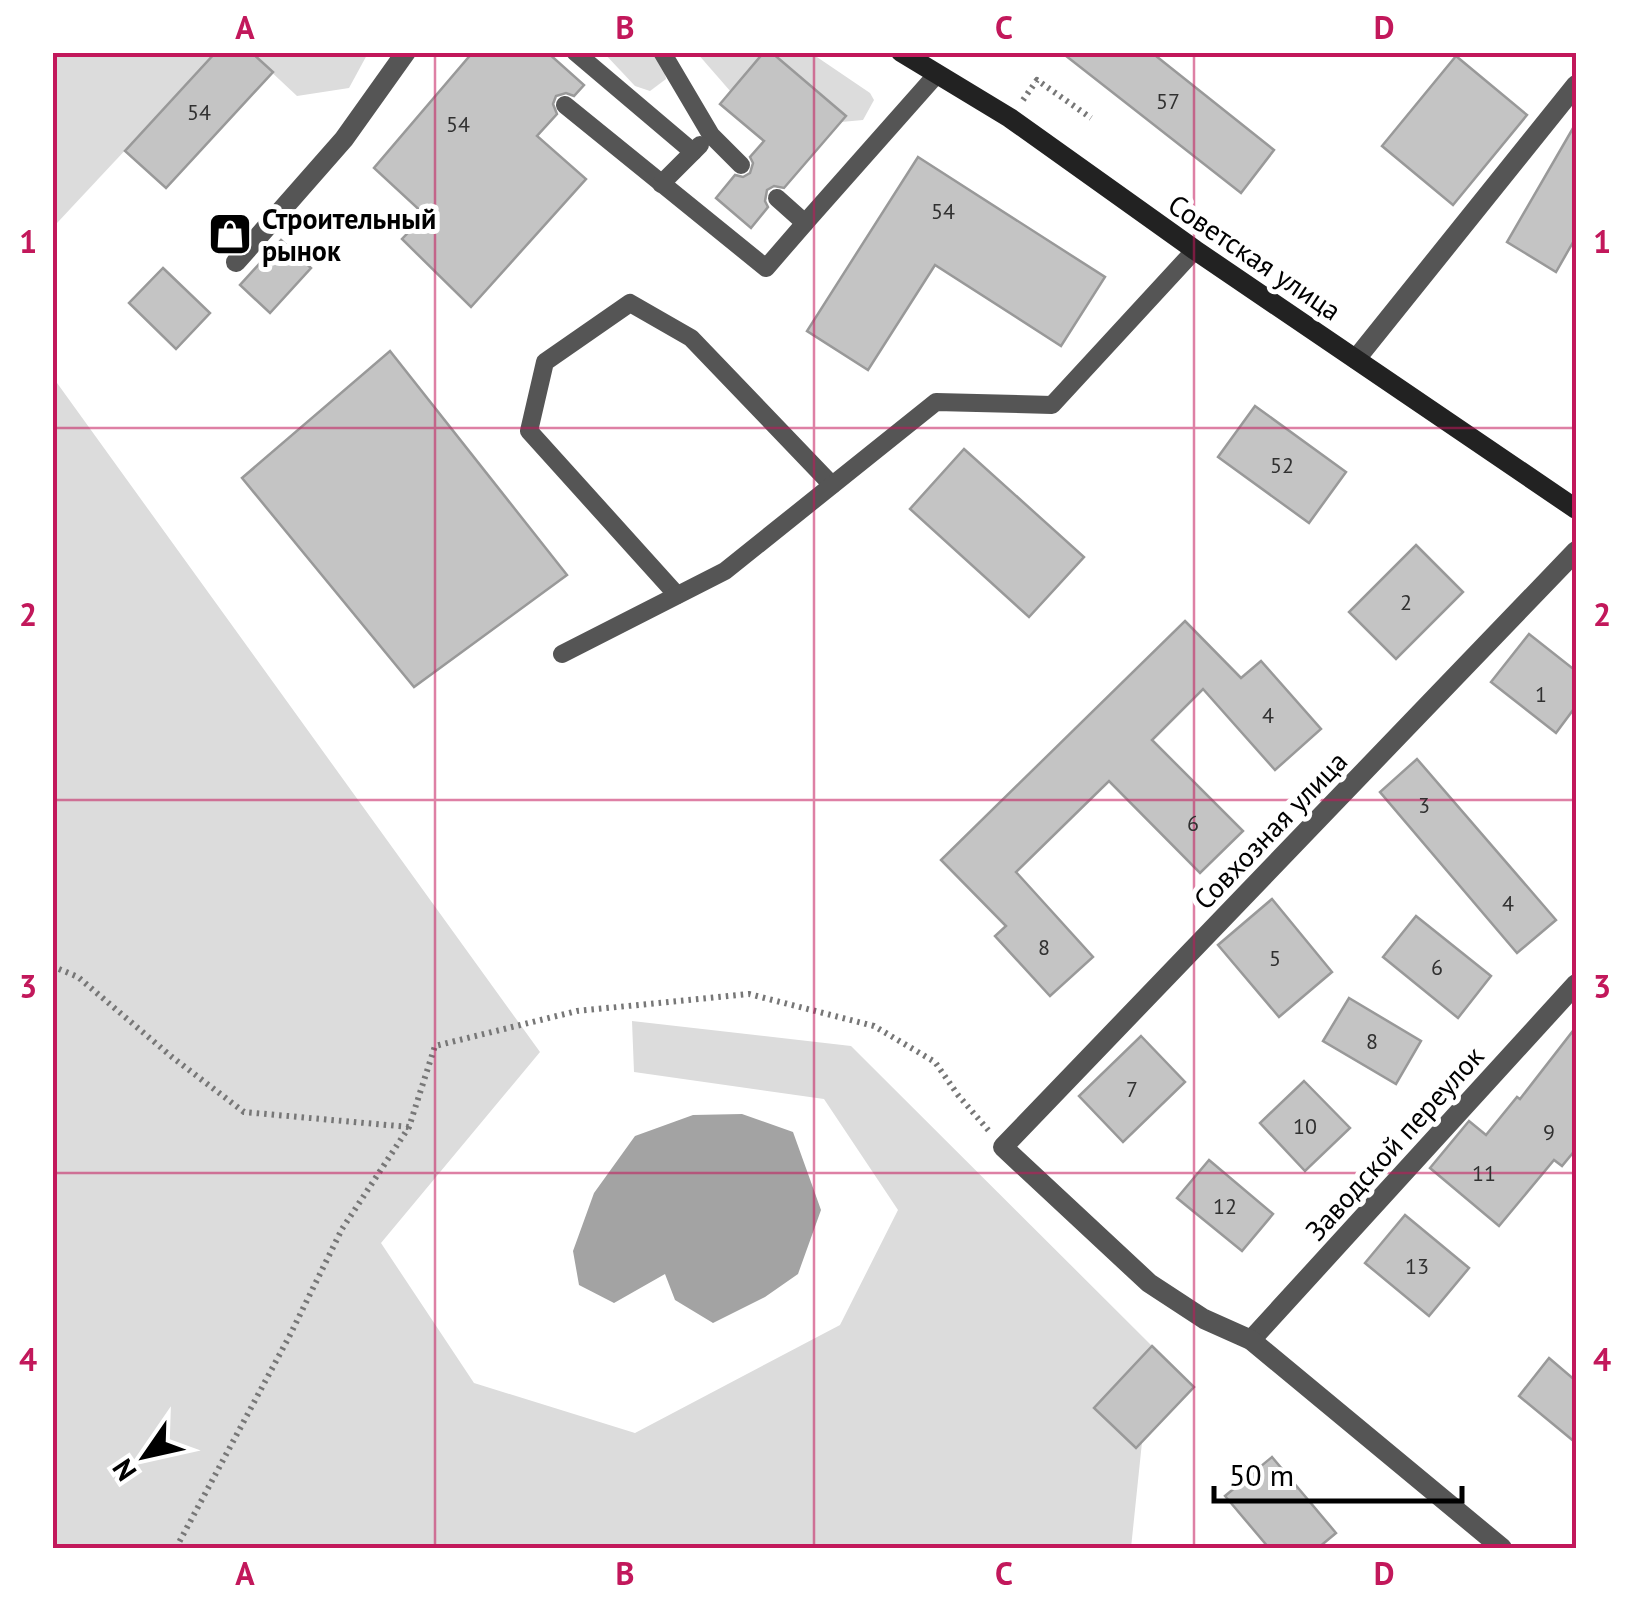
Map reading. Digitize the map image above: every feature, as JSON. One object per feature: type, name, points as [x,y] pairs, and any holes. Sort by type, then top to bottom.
[{"type":"main road","name":"Советская улица","points":[[901,52],[1010,118],[1195,250],[1576,509]]},
{"type":"street","points":[[236,262],[344,139],[406,52]]},
{"type":"street","points":[[1356,359],[1576,85]]},
{"type":"street","name":"Совхозная улица","points":[[1003,1147],[1576,551]]},
{"type":"street","name":"Заводской переулок","points":[[1251,1340],[1576,984]]},
{"type":"street","points":[[1003,1147],[1149,1283],[1204,1319],[1251,1340],[1502,1548]]},
{"type":"lane","points":[[575,52],[693,152]]},
{"type":"lane","points":[[662,52],[710,134],[741,165]]},
{"type":"lane","points":[[565,106],[766,268],[937,74]]},
{"type":"lane","points":[[661,184],[710,134]]},
{"type":"lane","points":[[777,198],[806,223]]},
{"type":"lane","points":[[562,654],[725,571],[936,402],[1052,404],[1195,250]]},
{"type":"lane","points":[[677,595],[529,431],[545,362],[630,303],[691,338],[832,485]]},
{"type":"path","points":[[52,966],[78,977],[244,1112],[409,1127]]},
{"type":"path","points":[[176,1548],[342,1229],[409,1127],[435,1046],[577,1011],[749,994],[874,1026],[935,1062],[958,1096],[1003,1147]]},
{"type":"shaded area","points":[[52,53],[216,53],[57,223],[52,221]]},
{"type":"shaded area","points":[[251,53],[368,53],[349,88],[297,96]]},
{"type":"shaded area","points":[[604,53],[654,53],[663,61],[666,79],[650,91],[635,86]]},
{"type":"shaded area","points":[[697,53],[763,53],[731,92]]},
{"type":"shaded area","points":[[771,53],[811,53],[870,93],[874,100],[863,120],[841,122],[845,115]]},
{"type":"shaded area","points":[[52,376],[540,1052],[381,1243],[474,1383],[635,1433],[840,1325],[898,1210],[824,1099],[634,1072],[632,1021],[851,1046],[1152,1346],[1131,1548],[53,1548]]},
{"type":"shaded area","points":[[742,1114],[793,1132],[821,1210],[798,1274],[765,1297],[713,1323],[675,1300],[665,1274],[614,1303],[579,1285],[573,1251],[594,1193],[635,1136],[693,1115]]},
{"type":"building","points":[[216,52],[251,52],[273,72],[166,188],[125,151]]},
{"type":"building","points":[[473,52],[547,52],[584,85],[574,96],[556,96],[553,104],[557,114],[537,136],[586,179],[471,307],[402,239],[425,215],[374,168]]},
{"type":"building","points":[[764,52],[771,52],[846,116],[784,188],[774,186],[767,190],[768,207],[751,228],[716,198],[735,175],[743,177],[750,173],[750,157],[764,141],[720,104]]},
{"type":"building","points":[[1061,52],[1151,52],[1274,150],[1241,193]]},
{"type":"building","points":[[1456,56],[1527,115],[1453,205],[1382,146]]},
{"type":"building","points":[[1576,123],[1576,237],[1556,272],[1507,242]]},
{"type":"building","points":[[918,157],[1105,277],[1061,346],[935,265],[868,370],[807,331]]},
{"type":"building","points":[[281,240],[311,268],[270,313],[240,285]]},
{"type":"building","points":[[163,268],[210,313],[176,349],[129,303]]},
{"type":"building","points":[[390,351],[567,575],[414,687],[242,478]]},
{"type":"building","points":[[1255,406],[1346,472],[1309,523],[1218,457]]},
{"type":"building","points":[[964,449],[1084,557],[1029,617],[910,509]]},
{"type":"building","points":[[1416,545],[1463,592],[1396,659],[1349,612]]},
{"type":"building","points":[[1185,621],[1241,678],[1261,661],[1321,729],[1275,770],[1203,689],[1152,740],[1243,831],[1200,873],[1109,781],[1016,872],[1093,957],[1050,996],[995,936],[1006,926],[941,860]]},
{"type":"building","points":[[1529,634],[1576,671],[1576,706],[1556,733],[1491,682]]},
{"type":"building","points":[[1417,759],[1556,920],[1517,953],[1380,792]]},
{"type":"building","points":[[1272,899],[1332,972],[1279,1017],[1218,945]]},
{"type":"building","points":[[1416,916],[1491,976],[1458,1018],[1383,957]]},
{"type":"building","points":[[1349,998],[1421,1041],[1396,1084],[1323,1041]]},
{"type":"building","points":[[1576,1027],[1576,1149],[1562,1166],[1554,1160],[1499,1226],[1430,1168],[1469,1121],[1486,1135],[1517,1097],[1520,1099]]},
{"type":"building","points":[[1141,1036],[1185,1082],[1123,1142],[1079,1096]]},
{"type":"building","points":[[1304,1081],[1350,1128],[1305,1171],[1260,1123]]},
{"type":"building","points":[[1209,1160],[1273,1214],[1242,1251],[1177,1198]]},
{"type":"building","points":[[1405,1215],[1469,1268],[1429,1316],[1365,1263]]},
{"type":"building","points":[[1152,1346],[1194,1387],[1136,1448],[1094,1408]]},
{"type":"building","points":[[1549,1358],[1576,1381],[1576,1443],[1519,1396]]},
{"type":"building","points":[[1272,1457],[1336,1533],[1318,1548],[1269,1548],[1225,1496]]},
{"type":"place","name":"Строительный рынок","points":[[230,234]]}]
